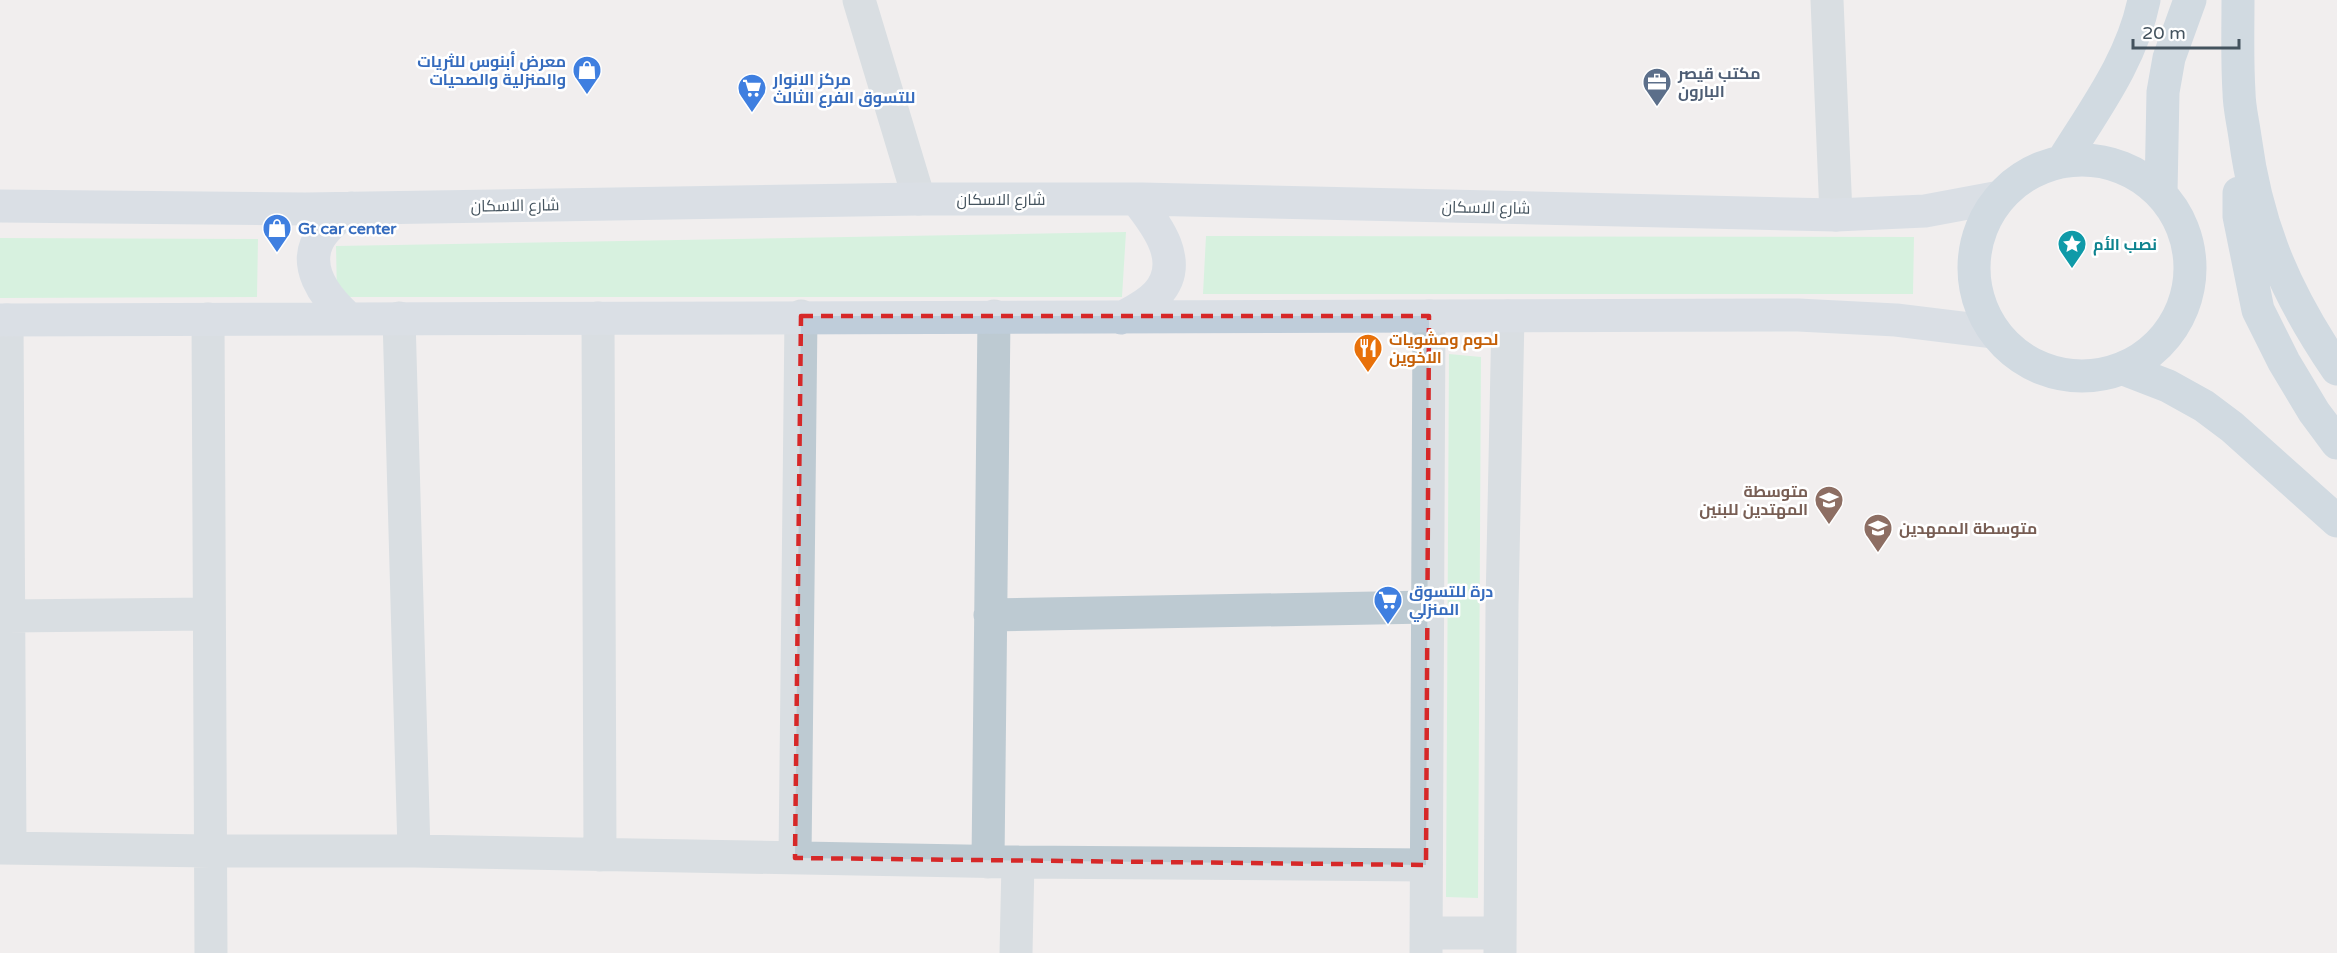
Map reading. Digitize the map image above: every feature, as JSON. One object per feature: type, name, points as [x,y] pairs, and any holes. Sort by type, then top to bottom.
[{"type":"main road","points":[[2062,162],[2122,63],[2139,23],[2144,0]]},
{"type":"main road","points":[[2161,193],[2163,92],[2169,58],[2190,0]]},
{"type":"main road","points":[[2238,0],[2239,216],[2258,310],[2284,362],[2314,412],[2337,443]]},
{"type":"main road","points":[[2239,94],[2256,202],[2270,246],[2303,317],[2337,369]]},
{"type":"main road","points":[[2098,160],[2132,172],[2161,193],[2181,222],[2190,255],[2189,290],[2176,323],[2154,350],[2124,369],[2088,377],[2053,373],[2020,358],[1994,333],[1977,300],[1973,264],[1981,228],[2000,197],[2018,180],[2039,169],[2062,162],[2098,160]]},
{"type":"main road","name":"شارع الاسكان","points":[[0,206],[351,208],[920,199],[1136,199],[1836,215],[1925,211],[2000,197]]},
{"type":"main road","points":[[1122,318],[1146,304],[1158,293],[1168,270],[1164,239],[1155,223],[1136,199]]},
{"type":"main road","points":[[348,318],[321,289],[314,258],[321,234],[351,208]]},
{"type":"main road","points":[[4,320],[801,316],[1122,318],[1847,316],[1946,325],[1994,333]]},
{"type":"main road","points":[[2124,369],[2168,386],[2204,406],[2232,427],[2337,521]]},
{"type":"street","points":[[859,0],[920,199]]},
{"type":"street","points":[[1827,0],[1836,215]]},
{"type":"street","points":[[795,858],[801,316]]},
{"type":"street","points":[[994,316],[990,615],[1003,862],[1016,953]]},
{"type":"street","points":[[1429,316],[1426,943],[1500,943],[1502,606],[1508,316]]},
{"type":"street","points":[[399,318],[414,851]]},
{"type":"street","points":[[598,318],[600,855]]},
{"type":"street","points":[[208,319],[211,953]]},
{"type":"street","points":[[4,320],[8,616],[5,848],[414,851],[1003,862],[1426,865]]},
{"type":"street","points":[[990,615],[1428,607]]},
{"type":"street","points":[[8,616],[208,614]]},
{"type":"highlighted area","points":[[801,316],[1429,316],[1426,865],[795,858]]},
{"type":"green space","points":[[1126,232],[1122,297],[337,297],[336,246]]},
{"type":"green space","points":[[1206,236],[1914,237],[1913,294],[1203,294]]},
{"type":"green space","points":[[0,238],[258,239],[257,297],[0,298]]},
{"type":"green space","points":[[1449,354],[1481,357],[1478,898],[1446,897]]},
{"type":"place","name":"معرض أبنوس للثريات والمنزلية والصحيات","points":[[587,96]]},
{"type":"place","name":"مكتب قيصر البارون","points":[[1657,108]]},
{"type":"place","name":"مركز الانوار للتسوق الفرع الثالث","points":[[752,114]]},
{"type":"place","name":"Gt car center","points":[[277,254]]},
{"type":"place","name":"نصب الأم","points":[[2072,270]]},
{"type":"place","name":"لحوم ومشويات الاخوين","points":[[1368,374]]},
{"type":"place","name":"متوسطة المهتدين للبنين","points":[[1829,526]]},
{"type":"place","name":"متوسطة الممهدين","points":[[1878,554]]},
{"type":"place","name":"درة للتسوق المنزلي","points":[[1388,626]]}]
